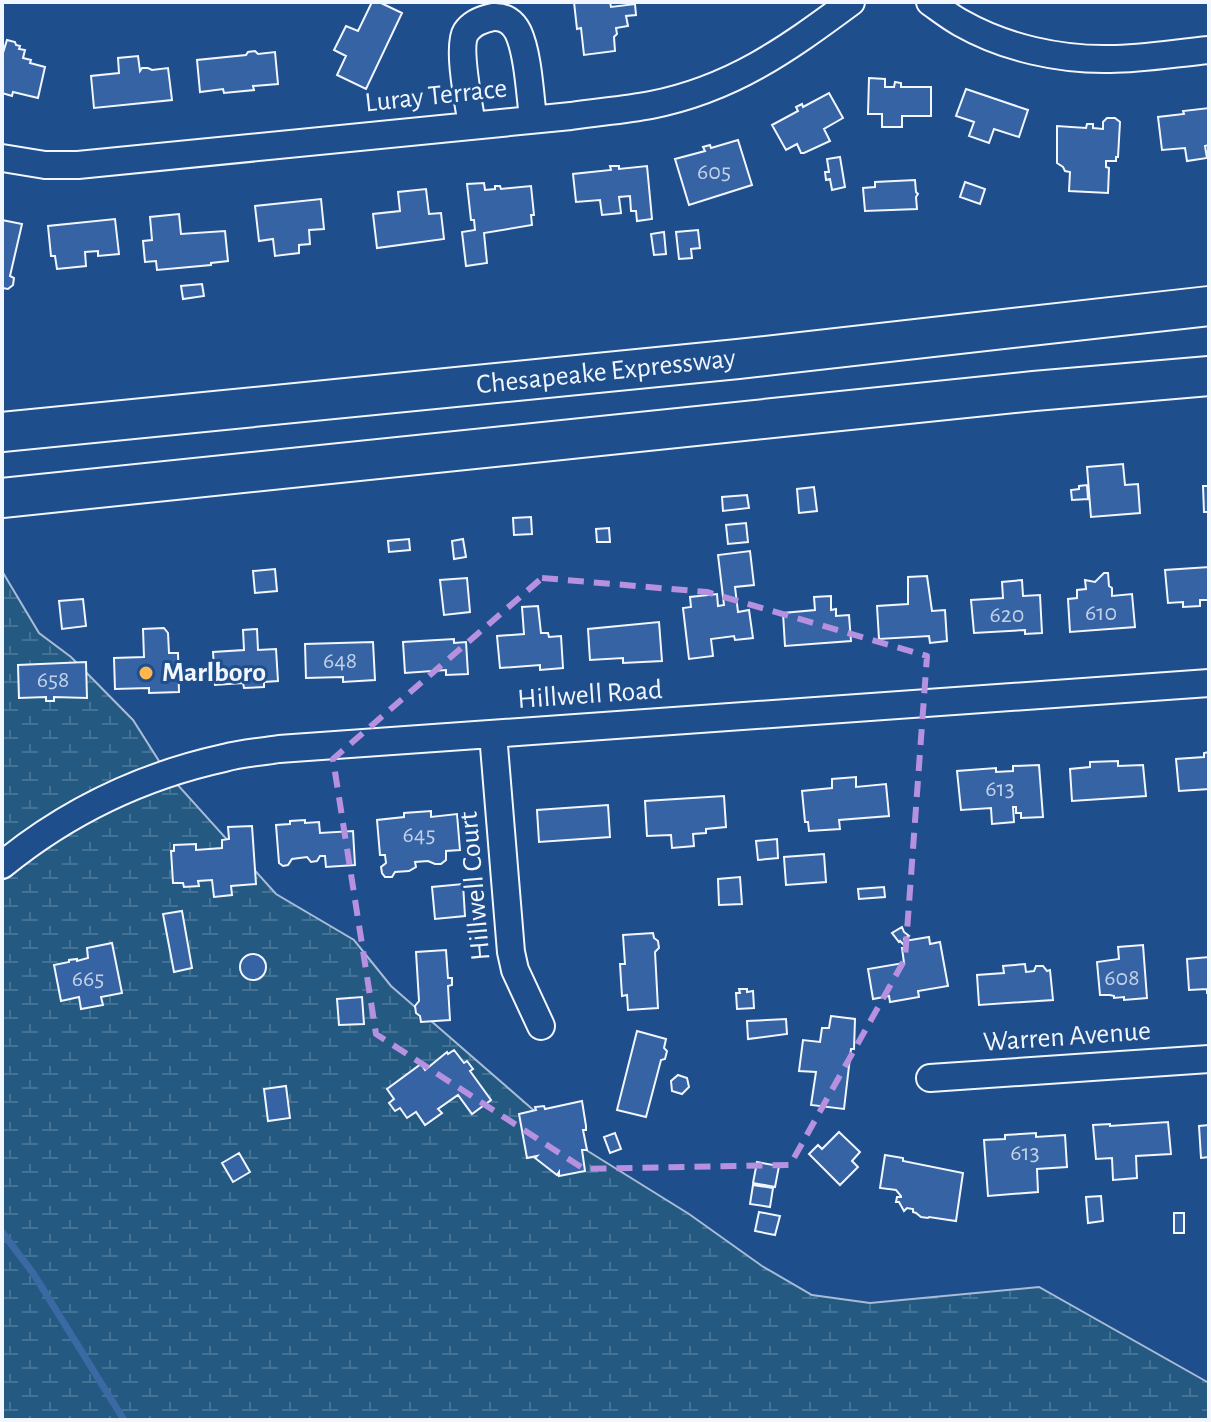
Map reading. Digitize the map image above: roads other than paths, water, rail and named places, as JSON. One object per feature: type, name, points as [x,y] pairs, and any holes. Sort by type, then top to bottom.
[{"type":"highway","name":"Chesapeake Expressway","points":[[2,432],[738,359],[1209,306]]},
{"type":"highway","points":[[2,498],[1002,394],[1209,376]]},
{"type":"street","name":"Luray Terrace","points":[[2,158],[45,165],[78,165],[650,106],[727,82],[768,61],[851,2]]},
{"type":"street","points":[[930,2],[962,24],[1003,41],[1075,58],[1112,59],[1209,50]]},
{"type":"street","points":[[472,125],[462,48],[465,33],[475,23],[488,18],[499,17],[512,22],[519,33],[533,118]]},
{"type":"street","name":"Hillwell Road","points":[[2,865],[49,830],[106,798],[165,774],[225,757],[279,749],[1209,683]]},
{"type":"street","name":"Hillwell Court","points":[[493,734],[511,952],[515,970],[541,1026]]},
{"type":"street","name":"Warren Avenue","points":[[930,1078],[1209,1059]]},
{"type":"waterway","points":[[2,1232],[33,1273],[124,1420]]},
{"type":"place","name":"Marlboro","points":[[146,673]]}]
